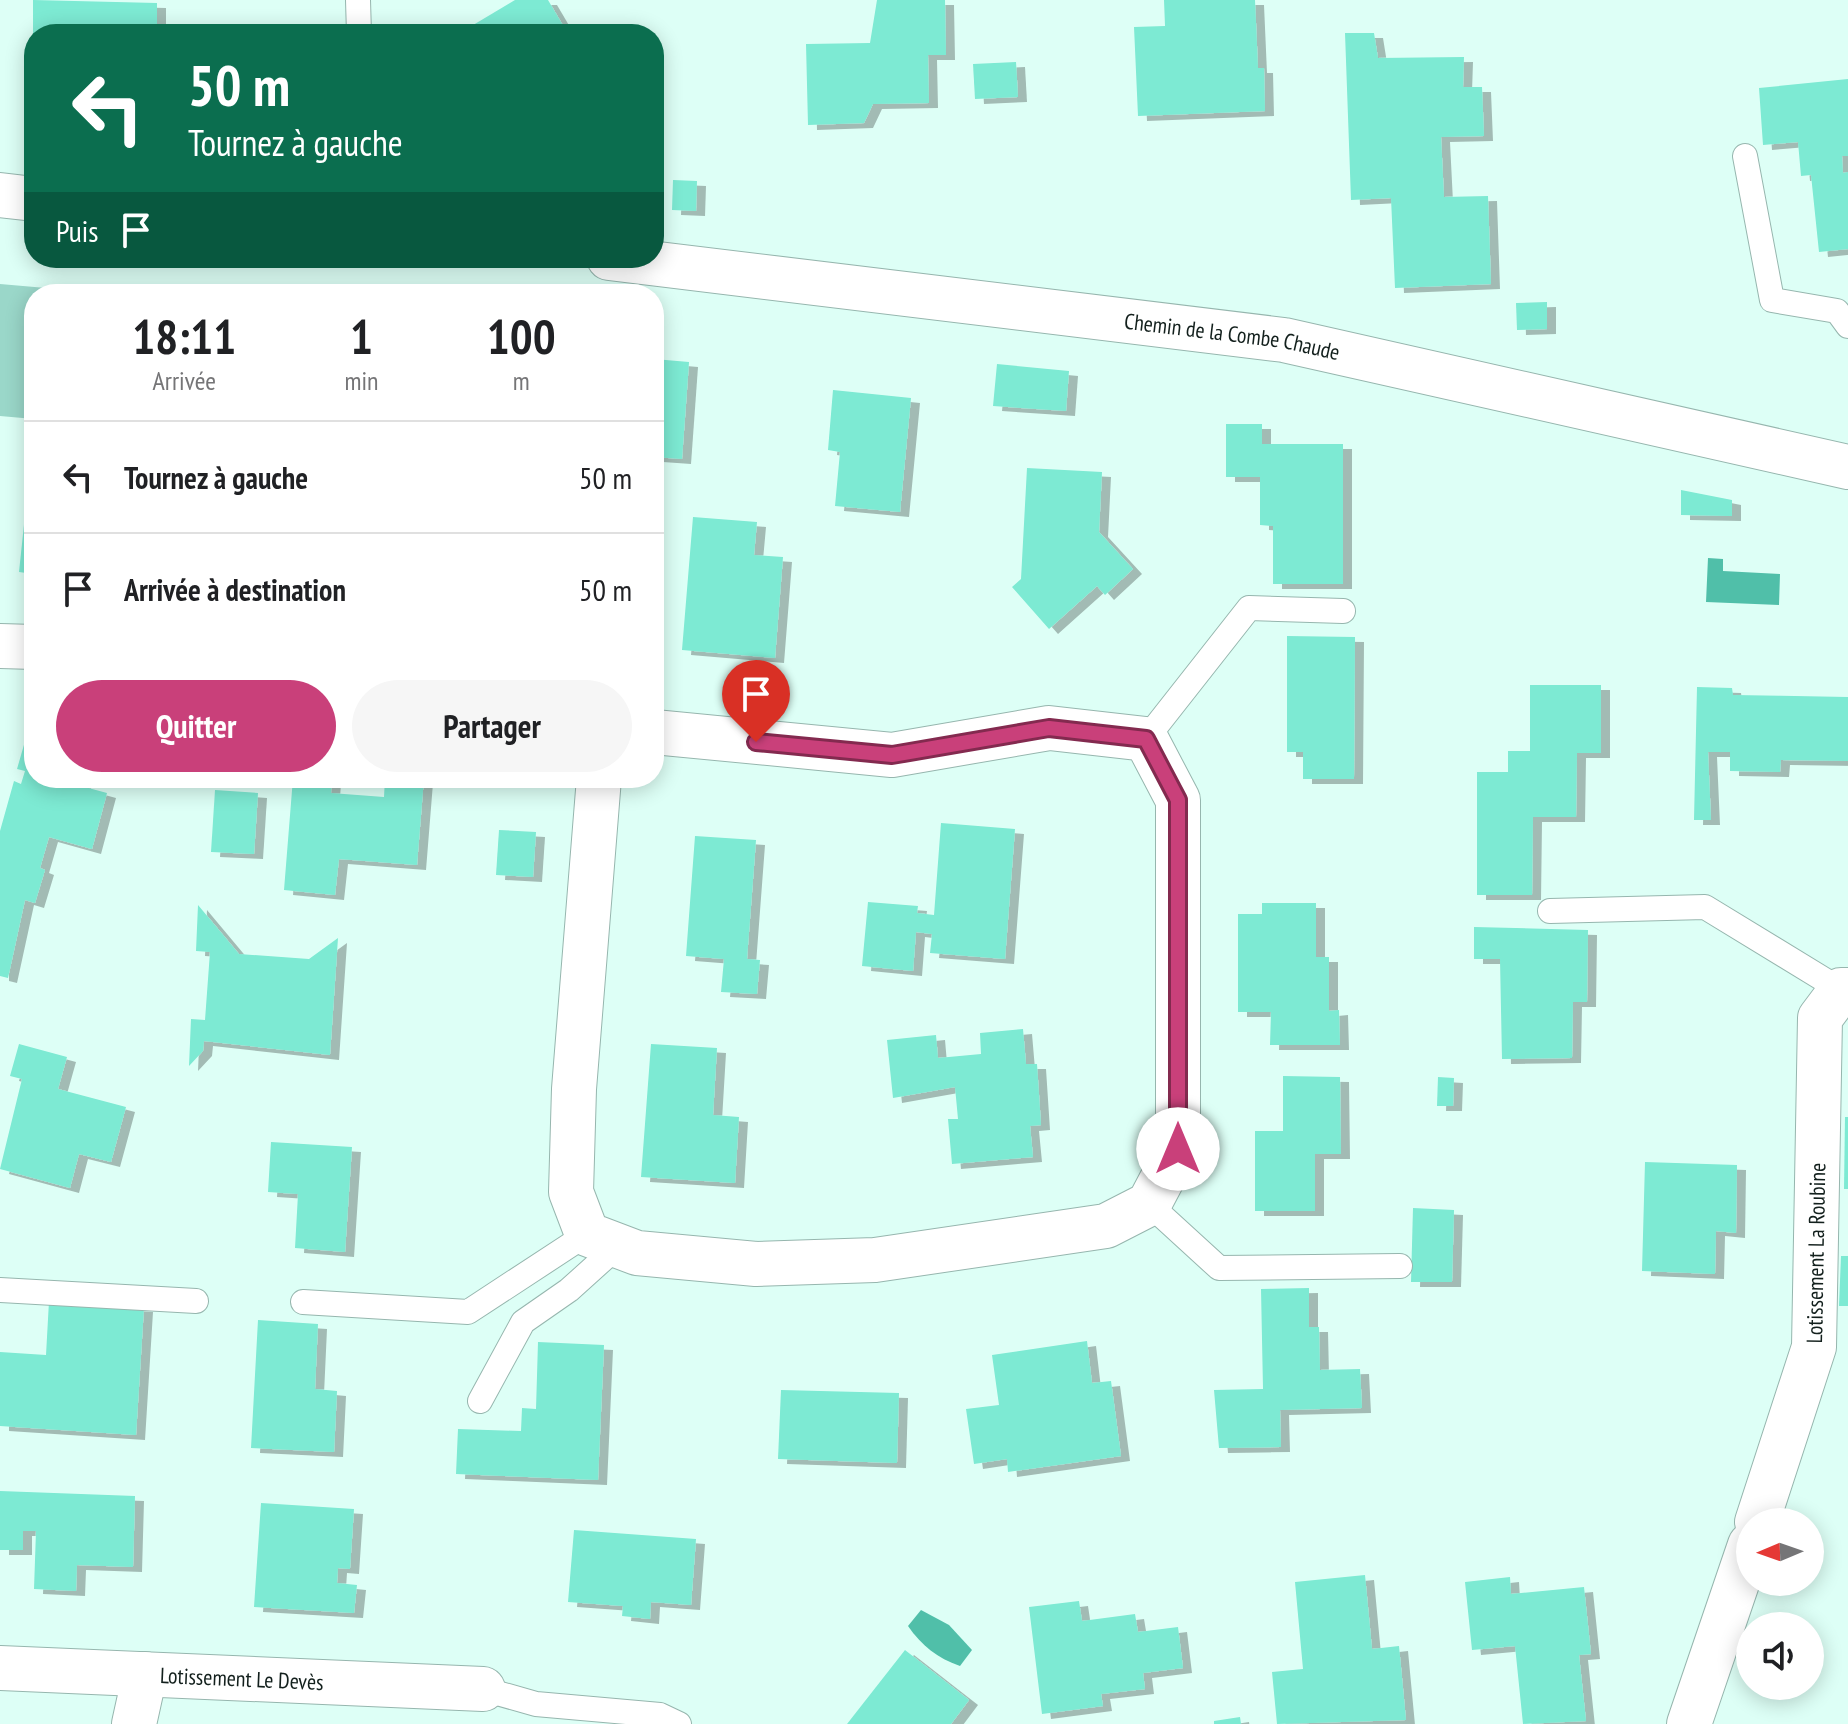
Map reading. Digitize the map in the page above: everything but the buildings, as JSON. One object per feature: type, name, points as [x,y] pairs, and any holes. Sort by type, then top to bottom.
[{"type":"street","points":[[0,195],[24,198]]},
{"type":"street","name":"Chemin de la Combe Chaude","points":[[664,265],[1284,340],[1848,467]]},
{"type":"street","points":[[0,646],[24,647]]},
{"type":"street","points":[[598,788],[574,1089],[571,1192],[603,1240],[637,1253],[756,1264],[875,1260],[1106,1226],[1149,1204],[1178,1149],[1178,800],[1146,739],[1049,728],[892,755],[664,733]]},
{"type":"street","name":"Lotissement La Roubine","points":[[1762,1508],[1814,1347],[1820,1018],[1844,990]]},
{"type":"street","points":[[1689,1724],[1736,1586]]},
{"type":"street","name":"Lotissement Le Devès","points":[[0,1668],[483,1689]]},
{"type":"street","points":[[134,1724],[145,1674]]},
{"type":"lane","points":[[358,0],[359,24]]},
{"type":"lane","points":[[1745,156],[1772,300],[1837,311],[1848,326]]},
{"type":"lane","points":[[1146,739],[1249,608],[1343,611]]},
{"type":"lane","points":[[1550,911],[1705,907],[1844,990]]},
{"type":"lane","points":[[1149,1204],[1219,1268],[1400,1266]]},
{"type":"lane","points":[[303,1302],[468,1312],[603,1240]]},
{"type":"lane","points":[[480,1401],[523,1322],[569,1290],[603,1240]]},
{"type":"lane","points":[[0,1290],[196,1301]]},
{"type":"lane","points":[[483,1689],[536,1704],[660,1715],[679,1724]]},
{"type":"shaded area","points":[[0,284],[24,286],[24,418],[0,416]]},
{"type":"shaded area","points":[[1708,558],[1723,559],[1723,571],[1780,574],[1779,605],[1706,602]]},
{"type":"shaded area","points":[[921,1610],[949,1625],[972,1650],[960,1666],[931,1650],[908,1626]]},
{"type":"route","points":[[756,742],[892,755],[1049,728],[1146,739],[1178,800],[1178,1149]]}]
